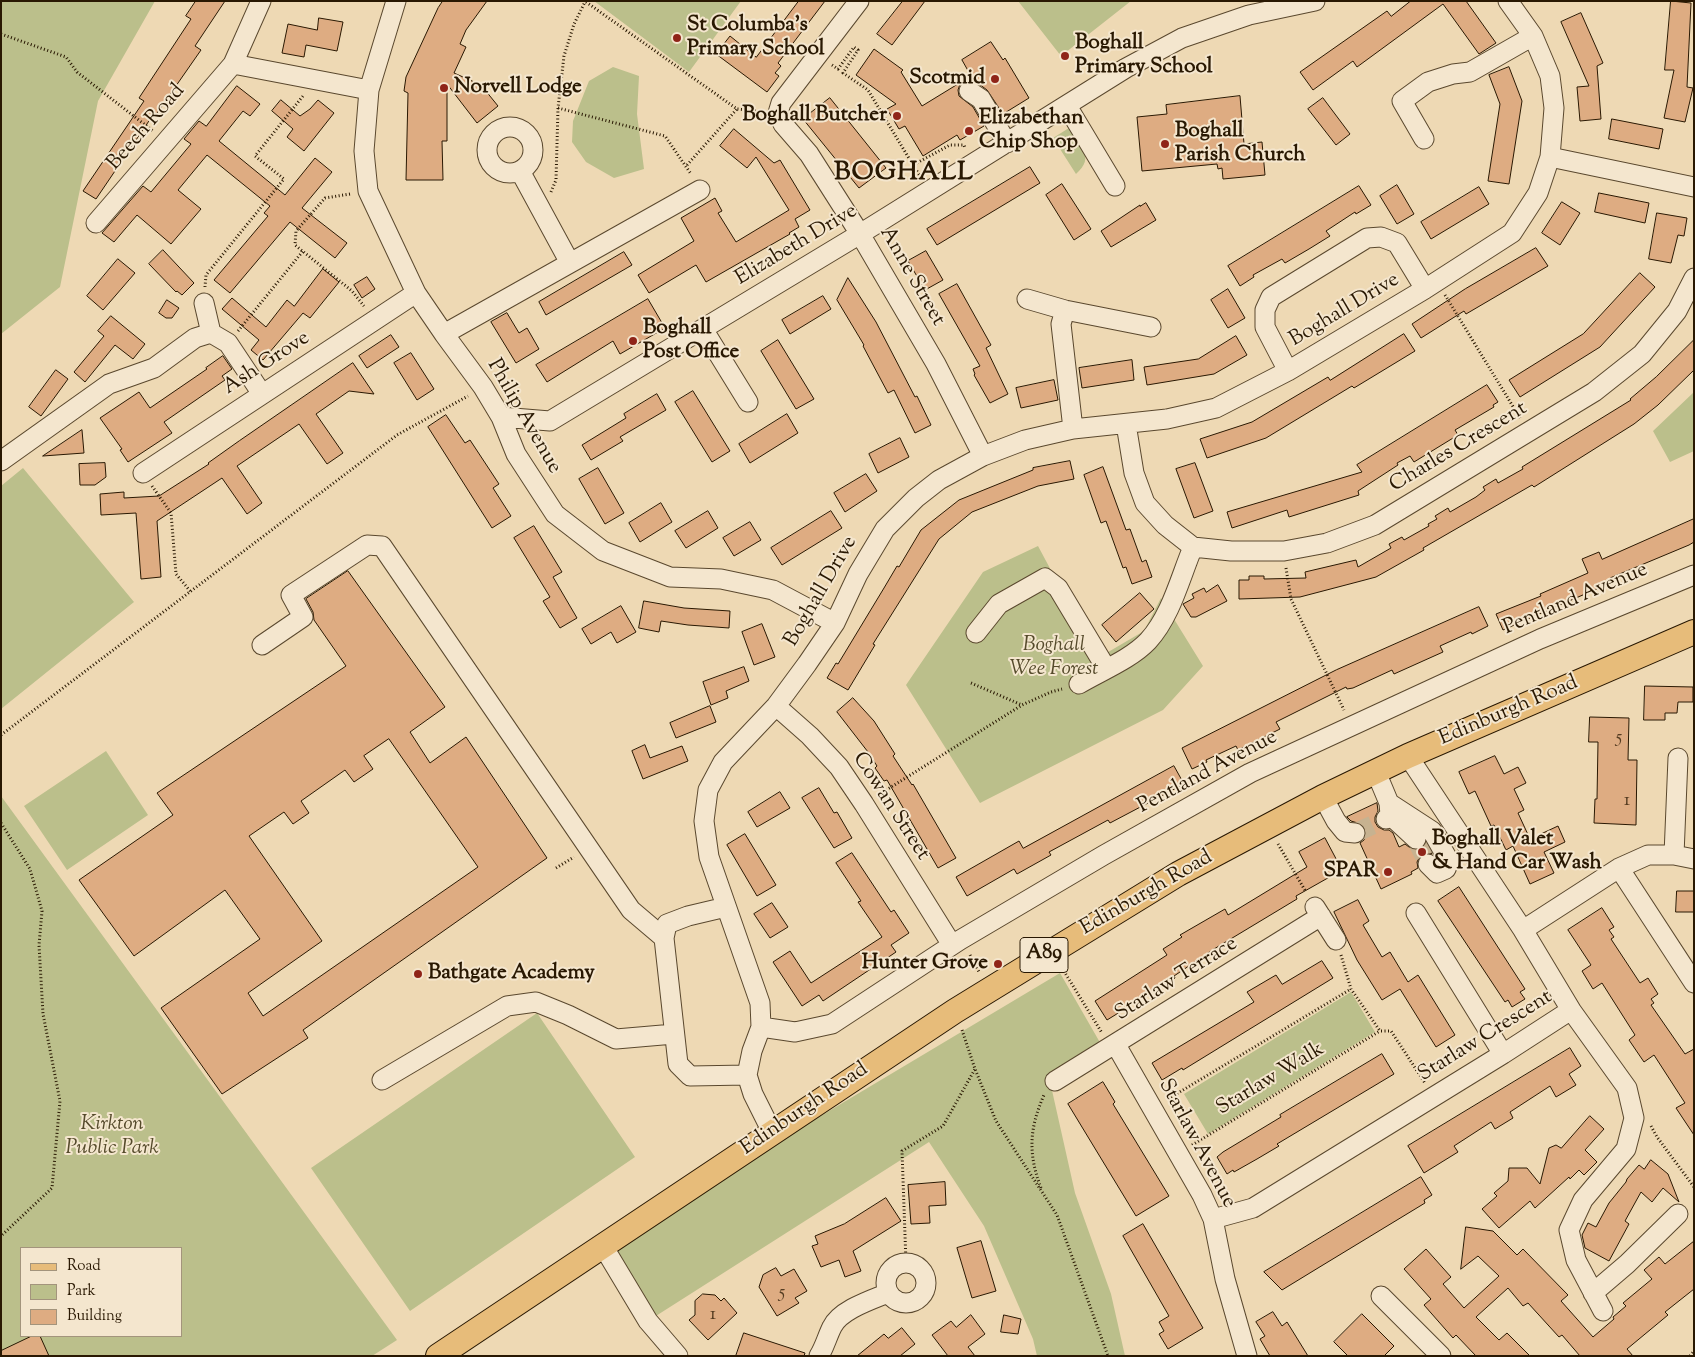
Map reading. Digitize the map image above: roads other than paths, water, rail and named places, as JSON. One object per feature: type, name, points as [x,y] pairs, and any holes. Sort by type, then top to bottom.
[{"type":"main road","name":"Edinburgh Road","points":[[438,1356],[955,1011],[1178,874],[1323,797],[1408,756],[1694,632]]},
{"type":"street","name":"Beech Road","points":[[96,223],[233,64],[261,1]]},
{"type":"street","name":"Philip Avenue","points":[[396,1],[369,90],[364,152],[368,191],[416,292],[483,387],[501,417],[516,454],[555,514],[603,551],[670,577],[721,579],[773,590],[835,623]]},
{"type":"street","name":"Anne Street","points":[[859,1],[779,108],[783,124],[809,154],[860,234],[936,364],[983,456]]},
{"type":"street","name":"Elizabeth Drive","points":[[501,417],[550,421],[860,234],[1126,68],[1182,38],[1249,15],[1314,1]]},
{"type":"street","name":"Boghall Drive","points":[[746,1075],[761,1026],[760,1003],[709,857],[704,821],[708,790],[723,762],[776,706],[835,623],[858,574],[885,528],[916,498],[939,480],[983,456],[1025,440],[1073,429],[1167,419],[1216,408],[1288,371],[1431,286],[1512,233],[1538,193],[1550,157],[1554,108],[1550,76],[1533,36],[1508,1]]},
{"type":"street","points":[[1424,138],[1402,101],[1428,82],[1453,74],[1470,72],[1533,36]]},
{"type":"street","points":[[233,64],[369,90]]},
{"type":"street","points":[[969,91],[981,99],[1007,143]]},
{"type":"street","points":[[1067,106],[1115,186]]},
{"type":"street","points":[[1550,157],[1694,187]]},
{"type":"street","points":[[520,171],[570,262]]},
{"type":"street","points":[[444,334],[700,190]]},
{"type":"street","name":"Boghall Drive","points":[[1288,371],[1265,327],[1265,310],[1271,296],[1367,238],[1381,237],[1397,243],[1431,286]]},
{"type":"street","name":"Charles Crescent","points":[[1193,547],[1232,551],[1284,551],[1326,543],[1375,525],[1594,392],[1642,354],[1677,311],[1694,278]]},
{"type":"street","name":"Ash Grove","points":[[143,473],[416,292]]},
{"type":"street","points":[[1027,299],[1065,310],[1151,327]]},
{"type":"street","points":[[204,303],[211,333],[228,343],[262,394]]},
{"type":"street","points":[[1065,310],[1061,324],[1073,429]]},
{"type":"street","points":[[703,329],[747,402]]},
{"type":"street","points":[[1,461],[109,384],[154,368],[195,338],[211,333]]},
{"type":"street","points":[[1080,684],[1131,654],[1147,642],[1159,627],[1193,547],[1165,525],[1145,502],[1134,473],[1126,424]]},
{"type":"street","points":[[262,645],[303,617],[290,595],[367,545],[382,546],[631,910],[664,938]]},
{"type":"street","name":"Pentland Avenue","points":[[761,1026],[795,1032],[832,1024],[956,943],[1104,855],[1250,774],[1540,639],[1694,575]]},
{"type":"street","points":[[976,632],[999,604],[1045,578],[1058,588],[1106,668]]},
{"type":"street","name":"Cowan Street","points":[[776,706],[810,736],[839,768],[956,943]]},
{"type":"street","name":"Starlaw Crescent","points":[[1213,1219],[1253,1208],[1572,1010],[1523,930],[1408,756]]},
{"type":"street","points":[[1674,855],[1678,758]]},
{"type":"street","points":[[1376,772],[1388,812],[1416,839]]},
{"type":"street","points":[[1323,797],[1336,821],[1345,832],[1355,833]]},
{"type":"street","points":[[1388,812],[1432,831],[1448,862],[1446,869],[1437,873],[1428,864]]},
{"type":"street","points":[[1523,930],[1619,868],[1648,854],[1674,855],[1694,859]]},
{"type":"street","points":[[1619,868],[1694,984]]},
{"type":"street","points":[[726,907],[688,916],[667,924],[664,938],[678,1064],[690,1076],[746,1075],[753,1094],[772,1132]]},
{"type":"street","name":"Starlaw Terrace","points":[[1055,1081],[1113,1046],[1318,911],[1336,940]]},
{"type":"street","points":[[1416,912],[1503,1054]]},
{"type":"street","points":[[382,1080],[507,1006],[536,1002],[568,1015],[616,1039],[674,1034]]},
{"type":"street","points":[[1572,1010],[1627,1088],[1634,1118],[1626,1149],[1583,1200],[1569,1230],[1576,1260],[1603,1311]]},
{"type":"street","name":"Starlaw Avenue","points":[[1113,1046],[1202,1195],[1213,1219],[1225,1279],[1247,1356]]},
{"type":"street","points":[[1593,1293],[1627,1264],[1678,1214]]},
{"type":"street","points":[[603,1246],[648,1321],[678,1356]]},
{"type":"street","points":[[899,1264],[913,1265],[923,1273],[926,1285],[924,1292],[916,1301],[897,1302],[888,1293],[886,1279],[889,1273],[899,1264]]},
{"type":"street","points":[[820,1356],[833,1325],[849,1310],[888,1293]]},
{"type":"street","points":[[1381,1296],[1441,1356]]},
{"type":"tunnel","points":[[1355,833],[1386,819]]},
{"type":"tunnel","points":[[1416,839],[1428,864]]},
{"type":"place","name":"St Columba's Primary School","points":[[677,38]]},
{"type":"place","name":"Boghall Primary School","points":[[1065,56]]},
{"type":"place","name":"Scotmid","points":[[995,79]]},
{"type":"place","name":"Norvell Lodge","points":[[444,88]]},
{"type":"place","name":"Boghall Butcher","points":[[897,116]]},
{"type":"place","name":"Elizabethan Chip Shop","points":[[969,131]]},
{"type":"place","name":"Boghall Parish Church","points":[[1165,144]]},
{"type":"place","name":"Boghall Post Office","points":[[633,341]]},
{"type":"place","name":"Boghall Valet & Hand Car Wash","points":[[1422,852]]},
{"type":"place","name":"SPAR","points":[[1388,872]]},
{"type":"place","name":"Hunter Grove","points":[[998,964]]},
{"type":"place","name":"Bathgate Academy","points":[[418,974]]},
{"type":"district","name":"BOGHALL","points":[[904,175]]},
{"type":"park label","name":"Boghall Wee Forest","points":[[1054,658]]},
{"type":"park label","name":"Kirkton Public Park","points":[[112,1137]]}]
